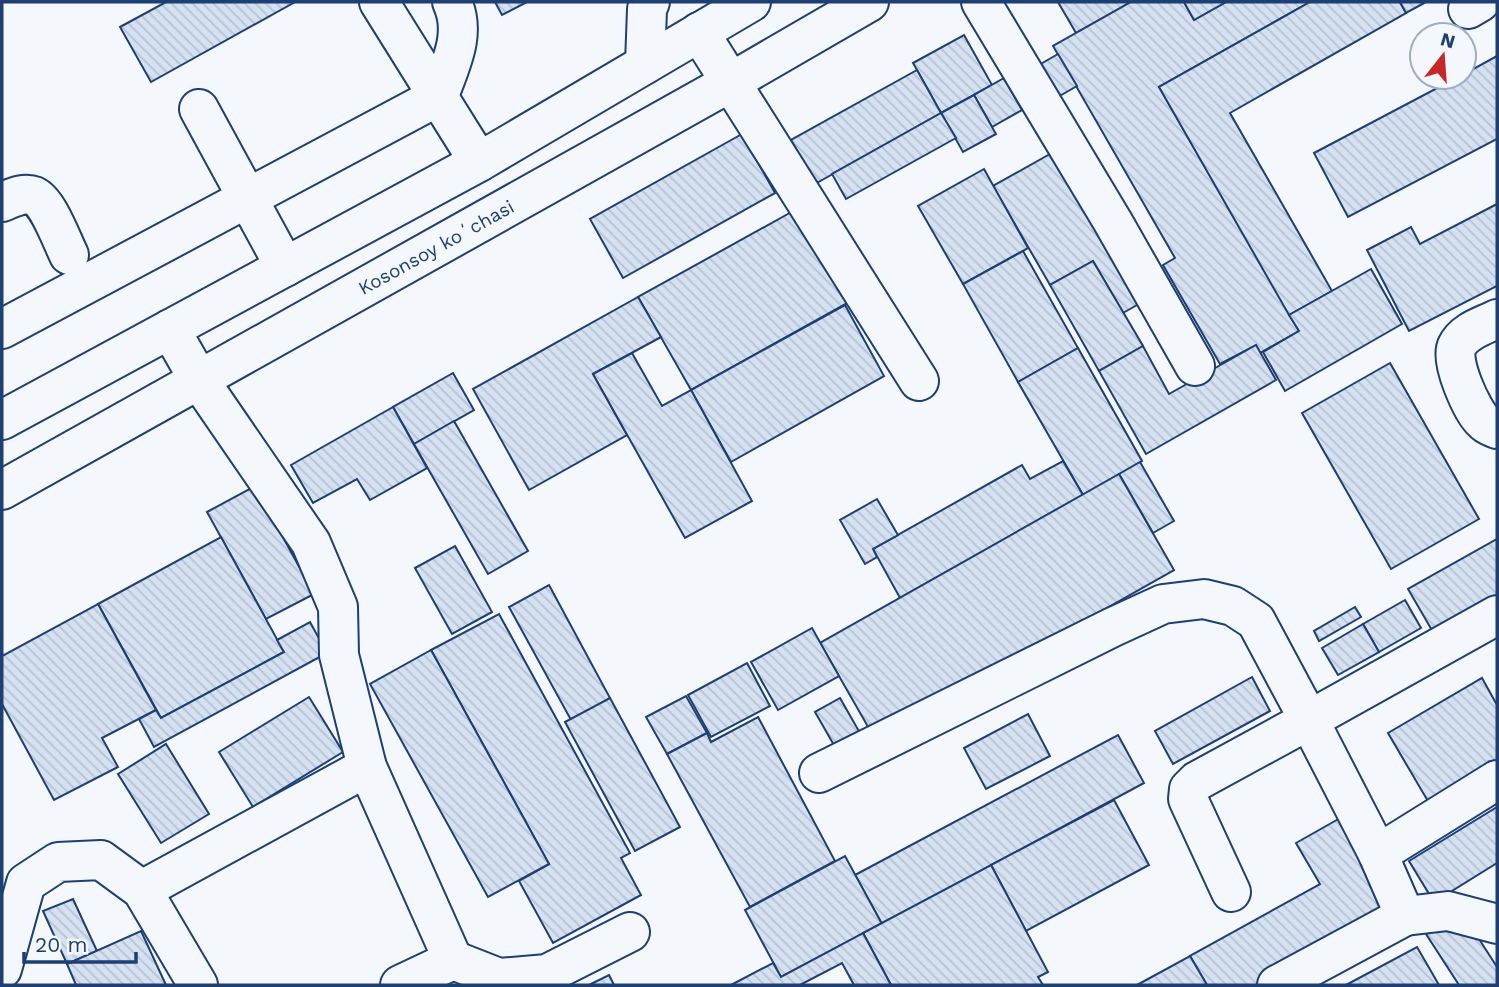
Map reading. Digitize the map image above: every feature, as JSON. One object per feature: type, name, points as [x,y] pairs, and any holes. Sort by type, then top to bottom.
[{"type":"street","points":[[379,2],[479,162]]},
{"type":"street","points":[[2,329],[439,96],[459,39],[456,10],[452,2]]},
{"type":"street","points":[[645,64],[647,9],[650,2]]},
{"type":"street","points":[[2,420],[479,162],[751,2]]},
{"type":"street","name":"Kosonsoy koʻchasi","points":[[2,490],[869,2]]},
{"type":"street","points":[[981,2],[1113,222],[1195,366]]},
{"type":"street","points":[[699,33],[919,381]]},
{"type":"street","points":[[199,109],[285,267]]},
{"type":"street","points":[[2,202],[22,194],[35,197],[44,204],[68,255]]},
{"type":"street","points":[[1497,319],[1467,334],[1457,346],[1454,356],[1455,366],[1480,419],[1489,427],[1497,429]]},
{"type":"street","points":[[170,329],[199,380],[310,543],[338,607],[339,655],[367,767],[453,960],[499,978],[547,974],[630,932]]},
{"type":"street","points":[[819,774],[1163,604],[1204,599],[1233,606],[1256,621],[1378,853],[1405,916]]},
{"type":"street","points":[[1231,892],[1188,799],[1189,789],[1197,781],[1497,615]]},
{"type":"street","points":[[142,890],[367,767]]},
{"type":"street","points":[[1378,853],[1497,780]]},
{"type":"street","points":[[2,969],[26,883],[58,862],[101,860],[142,890],[198,985]]},
{"type":"street","points":[[1277,985],[1405,916],[1448,911],[1497,924]]},
{"type":"street","points":[[400,985],[453,960]]},
{"type":"building","points":[[166,2],[295,2],[151,82],[120,27]]},
{"type":"building","points":[[495,2],[527,2],[502,15]]},
{"type":"building","points":[[1058,2],[1131,2],[1076,33]]},
{"type":"building","points":[[1131,2],[1184,2],[1194,20],[1226,2],[1310,2],[1159,87],[1299,331],[1260,353],[1256,345],[1220,364],[1163,265],[1175,258],[1053,46]]},
{"type":"building","points":[[1184,2],[1226,2],[1194,20]]},
{"type":"building","points":[[1310,2],[1400,2],[1406,13],[1230,113],[1332,291],[1289,315],[1159,87]]},
{"type":"building","points":[[1400,2],[1426,2],[1406,13]]},
{"type":"building","points":[[964,35],[992,85],[941,113],[913,63]]},
{"type":"building","points":[[1058,54],[1077,86],[1051,101],[1032,69]]},
{"type":"building","points":[[1497,56],[1497,139],[1348,217],[1314,153],[1431,91],[1478,91],[1478,66]]},
{"type":"building","points":[[917,70],[941,113],[815,184],[791,140]]},
{"type":"building","points":[[1004,78],[1022,110],[992,127],[974,95]]},
{"type":"building","points":[[974,95],[996,134],[963,152],[941,113]]},
{"type":"building","points":[[941,113],[956,138],[846,199],[832,174]]},
{"type":"building","points":[[742,134],[775,193],[623,278],[590,219]]},
{"type":"building","points":[[1057,150],[1144,301],[1123,313],[1093,261],[1050,285],[993,186]]},
{"type":"building","points":[[984,169],[1028,248],[963,284],[918,206]]},
{"type":"building","points":[[1497,204],[1497,286],[1409,331],[1367,250],[1411,227],[1420,244]]},
{"type":"building","points":[[795,210],[847,303],[691,390],[638,297]]},
{"type":"building","points":[[1023,251],[1078,348],[1018,382],[963,284]]},
{"type":"building","points":[[1093,261],[1143,346],[1099,371],[1050,285]]},
{"type":"building","points":[[1371,269],[1402,324],[1285,391],[1263,352],[1299,331],[1289,315]]},
{"type":"building","points":[[638,297],[661,337],[593,374],[627,435],[529,490],[473,389]]},
{"type":"building","points":[[845,305],[884,376],[731,462],[691,390]]},
{"type":"building","points":[[1256,345],[1276,380],[1146,454],[1099,371],[1143,346],[1169,394]]},
{"type":"building","points":[[1078,348],[1142,461],[1083,495],[1018,382]]},
{"type":"building","points":[[632,353],[662,406],[691,390],[752,501],[685,538],[593,374]]},
{"type":"building","points":[[1390,363],[1479,519],[1391,569],[1302,413]]},
{"type":"building","points":[[453,373],[474,410],[414,444],[393,407]]},
{"type":"building","points":[[393,407],[427,468],[370,500],[357,479],[313,503],[291,465]]},
{"type":"building","points":[[454,421],[528,551],[488,574],[414,444]]},
{"type":"building","points":[[1063,461],[1083,495],[900,598],[873,549],[1022,465],[1030,479]]},
{"type":"building","points":[[1140,462],[1174,521],[1153,533],[1119,474]]},
{"type":"building","points":[[1119,474],[1174,570],[875,739],[820,643]]},
{"type":"building","points":[[255,486],[314,594],[266,619],[207,512]]},
{"type":"building","points":[[877,499],[898,535],[873,549],[877,557],[865,564],[840,520]]},
{"type":"building","points":[[221,537],[284,652],[161,718],[98,604]]},
{"type":"building","points":[[1497,539],[1497,605],[1437,639],[1408,589]]},
{"type":"building","points":[[455,546],[492,612],[452,634],[415,568]]},
{"type":"building","points":[[549,585],[610,698],[571,720],[509,607]]},
{"type":"building","points":[[1405,600],[1421,628],[1379,652],[1363,624]]},
{"type":"building","points":[[98,604],[156,710],[102,738],[118,767],[54,800],[2,704],[2,656]]},
{"type":"building","points":[[1355,607],[1361,617],[1319,641],[1314,631]]},
{"type":"building","points":[[499,614],[630,853],[621,858],[641,895],[553,943],[519,881],[549,864],[431,650]]},
{"type":"building","points":[[310,622],[327,653],[154,747],[139,719],[156,710],[161,718],[284,652],[277,640]]},
{"type":"building","points":[[1363,624],[1379,652],[1338,675],[1322,648]]},
{"type":"building","points":[[812,628],[839,676],[778,710],[751,662]]},
{"type":"building","points":[[431,650],[549,864],[488,897],[370,684]]},
{"type":"building","points":[[747,663],[770,706],[711,737],[688,695]]},
{"type":"building","points":[[1252,677],[1270,711],[1173,764],[1155,731]]},
{"type":"building","points":[[1482,678],[1497,705],[1497,763],[1429,803],[1388,733]]},
{"type":"building","points":[[686,696],[707,733],[667,754],[646,717]]},
{"type":"building","points":[[309,697],[343,752],[253,807],[219,752]]},
{"type":"building","points":[[610,698],[680,827],[635,851],[565,722]]},
{"type":"building","points":[[840,698],[860,733],[835,747],[815,712]]},
{"type":"building","points":[[1028,714],[1050,756],[986,789],[964,748]]},
{"type":"building","points":[[758,717],[835,861],[750,907],[667,754],[707,733],[711,742]]},
{"type":"building","points":[[1118,735],[1144,783],[882,924],[855,875]]},
{"type":"building","points":[[166,744],[209,814],[161,843],[118,774]]},
{"type":"building","points":[[1114,800],[1149,865],[1026,931],[991,865]]},
{"type":"building","points":[[1497,807],[1497,863],[1434,902],[1409,861]]},
{"type":"building","points":[[1342,817],[1395,911],[1263,985],[1207,985],[1190,956],[1320,884],[1296,843]]},
{"type":"building","points":[[845,856],[882,924],[781,977],[745,910]]},
{"type":"building","points":[[991,865],[1048,972],[1038,977],[1043,985],[891,985],[863,933]]},
{"type":"building","points":[[73,899],[97,951],[67,964],[43,911]]},
{"type":"building","points":[[1446,921],[1472,928],[1497,967],[1497,985],[1459,985],[1426,934]]},
{"type":"building","points":[[141,931],[166,985],[76,985],[67,964]]},
{"type":"building","points":[[863,933],[891,985],[854,985],[842,963],[800,985],[731,985],[773,963],[781,977]]},
{"type":"building","points":[[1417,947],[1439,985],[1346,985]]},
{"type":"building","points":[[1190,956],[1207,985],[1137,985]]},
{"type":"building","points":[[609,975],[614,985],[589,985]]}]
